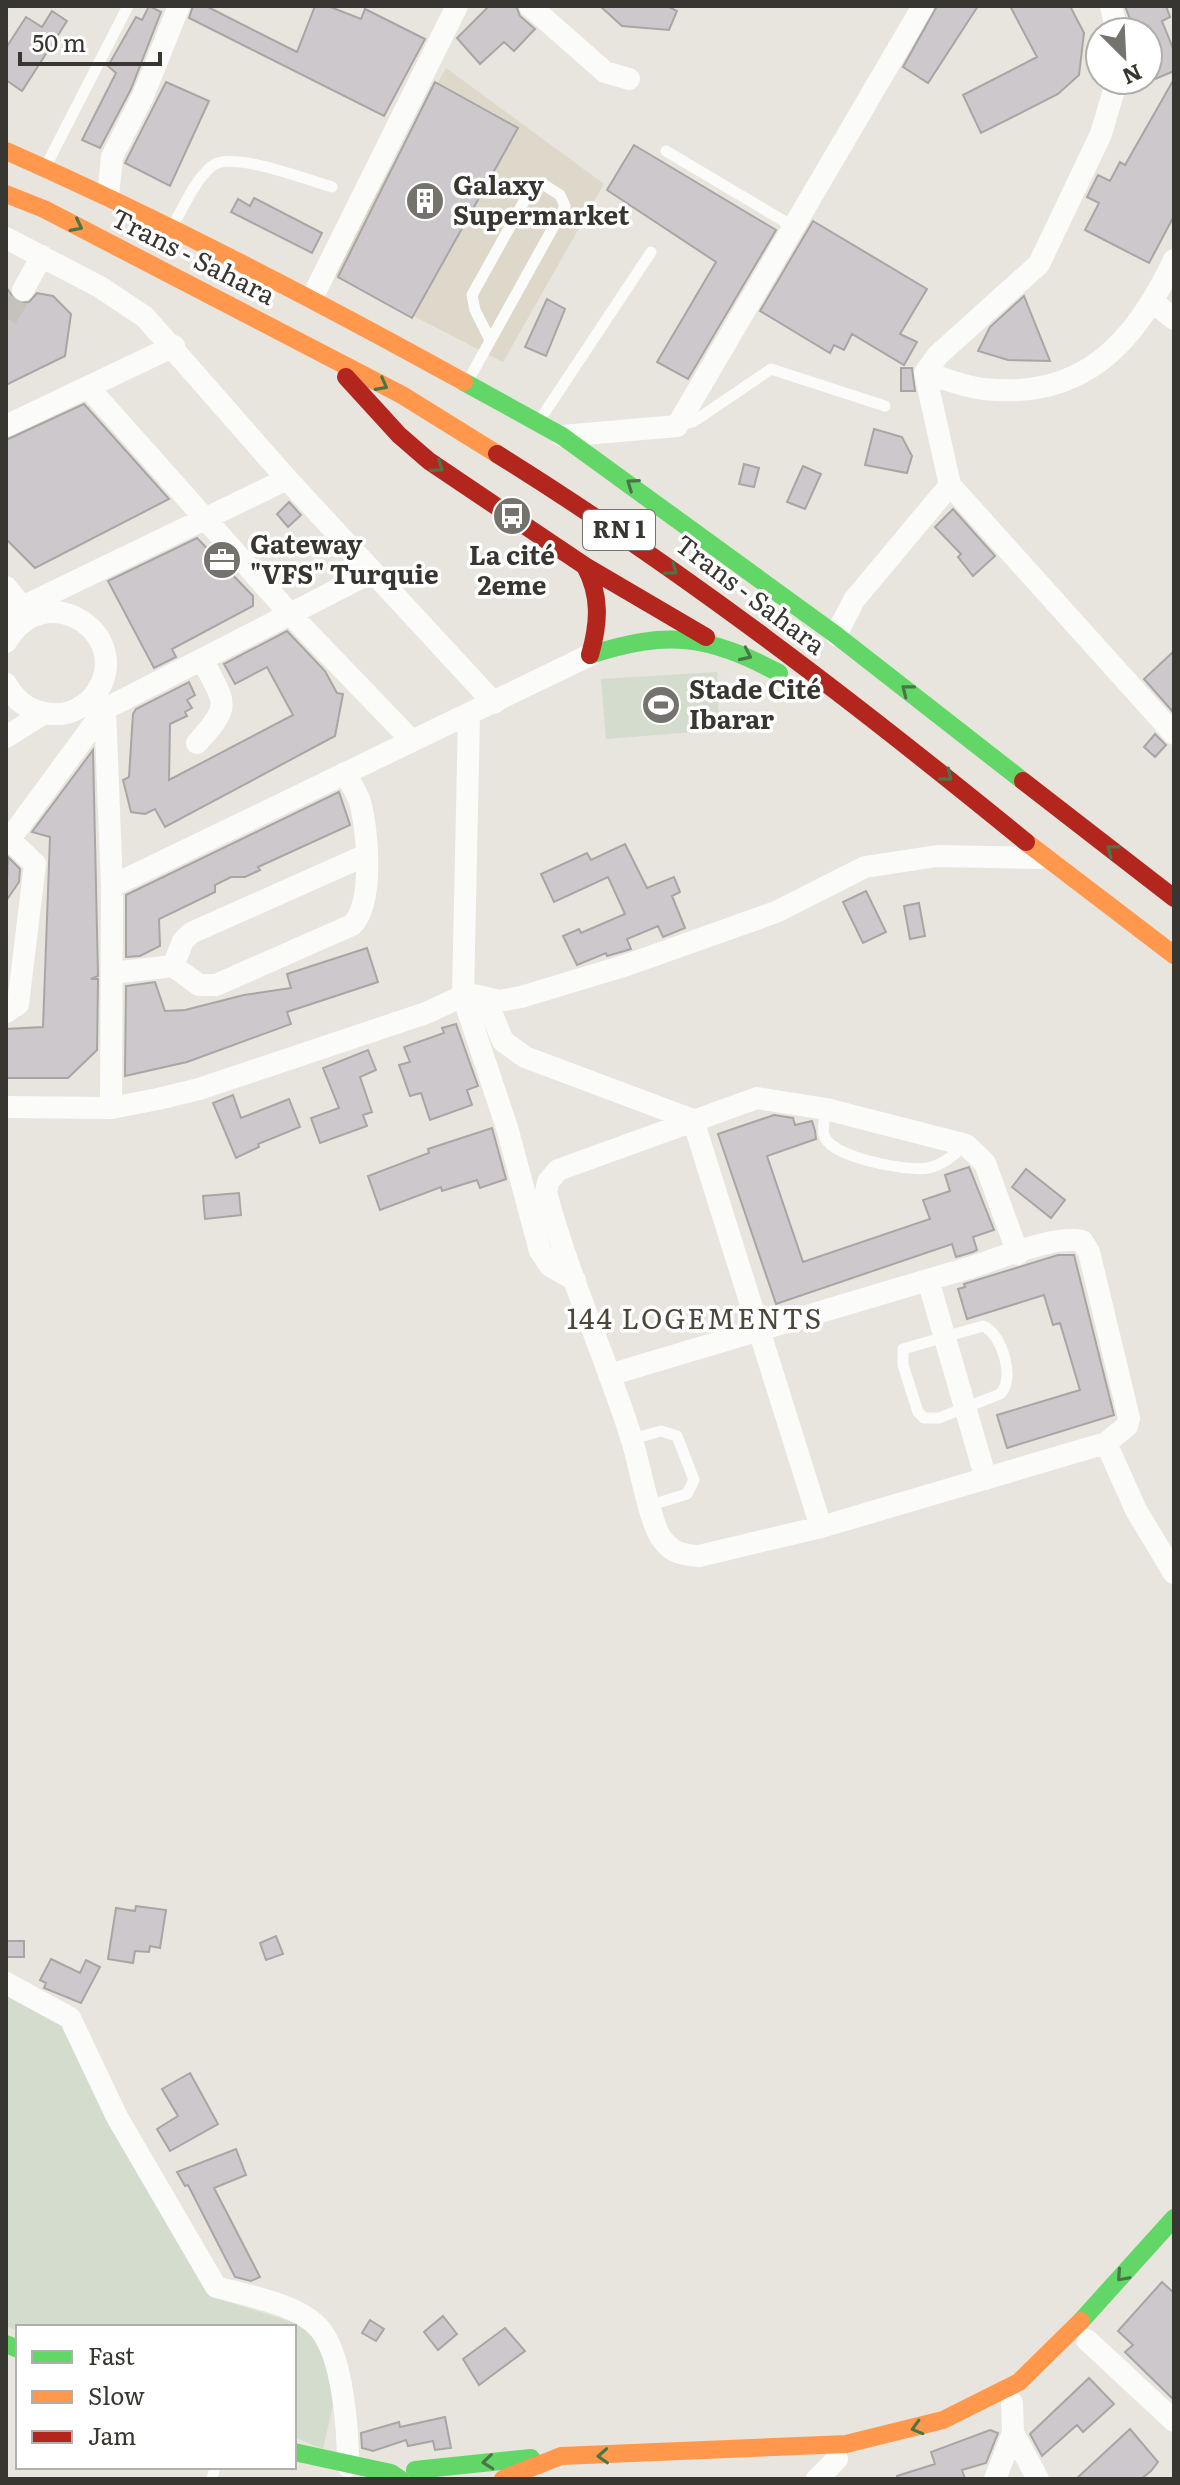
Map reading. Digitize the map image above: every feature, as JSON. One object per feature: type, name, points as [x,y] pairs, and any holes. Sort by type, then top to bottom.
[{"type":"main road","name":"Trans - Sahara","points":[[6,151],[108,196],[312,298],[562,436],[836,635],[1174,898]]},
{"type":"main road","name":"Trans - Sahara","points":[[6,194],[44,209],[402,395],[611,525],[911,748],[1047,859],[1174,955]]},
{"type":"main road","points":[[323,354],[399,435],[429,461],[585,566],[711,640],[748,655],[911,748]]},
{"type":"main road","points":[[585,566],[595,581],[599,604],[599,625],[590,655]]},
{"type":"main road","points":[[590,655],[649,638],[684,636],[711,640]]},
{"type":"main road","points":[[296,2453],[348,2466],[410,2475],[561,2456],[846,2444],[943,2420],[1006,2389],[1044,2361],[1174,2218]]},
{"type":"main road","points":[[590,2474],[641,2468],[837,2459],[883,2453],[928,2442],[971,2425],[1012,2403],[1052,2374],[1087,2340],[1174,2242]]},
{"type":"main road","points":[[503,2479],[561,2456]]},
{"type":"street","points":[[108,196],[112,157],[143,96],[179,6]]},
{"type":"street","points":[[312,298],[457,6]]},
{"type":"street","points":[[530,6],[598,67],[629,79]]},
{"type":"street","points":[[562,436],[677,426],[923,6]]},
{"type":"street","points":[[1112,96],[1101,134],[1039,264],[938,355],[925,373],[950,485],[1174,734]]},
{"type":"street","points":[[6,238],[145,317],[174,346],[287,479],[494,703]]},
{"type":"street","points":[[23,290],[42,256]]},
{"type":"street","points":[[925,373],[980,389],[1016,391],[1053,386],[1085,372],[1118,348],[1154,303],[1174,260]]},
{"type":"street","points":[[1154,303],[1174,319]]},
{"type":"street","points":[[6,426],[174,346]]},
{"type":"street","points":[[88,387],[290,614],[412,741]]},
{"type":"street","points":[[6,642],[20,613],[205,517],[287,479]]},
{"type":"street","points":[[836,635],[854,600],[950,485]]},
{"type":"street","points":[[6,684],[26,708],[43,714],[61,714],[98,704],[202,659],[372,572]]},
{"type":"street","points":[[6,587],[20,613]]},
{"type":"street","points":[[20,613],[59,611],[75,616],[99,637],[105,669],[98,704],[112,886],[111,1108]]},
{"type":"street","points":[[112,886],[590,655]]},
{"type":"street","points":[[197,743],[221,716],[224,703],[202,659]]},
{"type":"street","points":[[6,1012],[18,1004],[35,864],[8,841],[98,704]]},
{"type":"street","points":[[6,737],[43,714]]},
{"type":"street","points":[[469,715],[464,991],[508,1131],[540,1251],[550,1266],[575,1280]]},
{"type":"street","points":[[112,973],[173,966],[199,985],[216,985],[352,925],[363,910],[368,835],[359,798],[345,773]]},
{"type":"street","points":[[173,966],[191,933],[366,855]]},
{"type":"street","points":[[464,991],[486,1000],[521,997],[776,912],[865,867],[937,856],[1047,859]]},
{"type":"street","points":[[6,945],[29,910]]},
{"type":"street","points":[[6,1107],[111,1108],[199,1089],[426,1013],[464,991]]},
{"type":"street","points":[[486,1000],[503,1041],[525,1057],[693,1120]]},
{"type":"street","points":[[609,1375],[928,1280],[1018,1254],[1068,1239],[1082,1241],[1089,1252],[1129,1418],[1127,1426],[1106,1443],[821,1527],[699,1556],[678,1554],[660,1538],[632,1439],[609,1375],[575,1280],[549,1205],[548,1182],[558,1170],[757,1098],[826,1109],[966,1145],[985,1163],[1018,1254]]},
{"type":"street","points":[[693,1120],[821,1527]]},
{"type":"street","points":[[928,1280],[986,1479]]},
{"type":"street","points":[[1106,1443],[1136,1510],[1174,1573]]},
{"type":"street","points":[[6,1983],[70,2018],[117,2117],[216,2287],[286,2307],[319,2328],[336,2367],[348,2425],[348,2466]]},
{"type":"street","points":[[1087,2340],[1174,2421]]},
{"type":"street","points":[[995,2479],[1013,2433],[1012,2403]]},
{"type":"street","points":[[1013,2433],[1038,2479]]},
{"type":"street","points":[[817,2479],[837,2459]]},
{"type":"lane","points":[[45,168],[128,6]]},
{"type":"lane","points":[[666,151],[794,227]]},
{"type":"lane","points":[[171,227],[201,178],[214,164],[223,161],[232,159],[332,187]]},
{"type":"lane","points":[[467,383],[565,206],[560,195],[541,183],[532,187],[472,295],[475,310],[490,340]]},
{"type":"lane","points":[[538,423],[651,252]]},
{"type":"lane","points":[[677,426],[693,422],[771,369],[885,406]]},
{"type":"lane","points":[[826,1109],[823,1134],[830,1146],[842,1154],[924,1169],[946,1161],[966,1145]]},
{"type":"lane","points":[[973,1327],[990,1329],[996,1336],[1010,1380],[1000,1394],[967,1407],[939,1418],[924,1418],[918,1412],[903,1365],[903,1349],[973,1327]]},
{"type":"lane","points":[[632,1439],[661,1431],[677,1436],[694,1480],[687,1494],[651,1505]]},
{"type":"shaded area","points":[[446,68],[604,184],[503,362],[332,274]]},
{"type":"green space","name":"Stade Cité Ibarar","points":[[717,672],[719,730],[606,739],[601,679]]},
{"type":"green space","points":[[6,1994],[68,2028],[210,2296],[307,2327],[323,2357],[335,2396],[323,2449],[296,2438],[296,2325],[16,2325],[16,2330],[6,2326]]},
{"type":"building","points":[[149,6],[161,12],[131,89],[100,148],[82,140],[116,73],[108,66],[136,17],[142,20]]},
{"type":"building","points":[[193,6],[206,6],[297,52],[315,6],[328,6],[361,19],[365,9],[425,39],[384,116],[189,18]]},
{"type":"building","points":[[489,6],[516,6],[520,16],[535,29],[514,51],[504,42],[480,64],[457,38]]},
{"type":"building","points":[[600,6],[667,6],[677,11],[669,30],[622,26]]},
{"type":"building","points":[[937,6],[978,6],[928,83],[903,67]]},
{"type":"building","points":[[1010,6],[1070,6],[1084,33],[1079,75],[1058,94],[981,133],[963,95],[1037,57]]},
{"type":"building","points":[[1125,6],[1166,6],[1170,17],[1164,20],[1164,16],[1129,16]]},
{"type":"building","points":[[52,11],[67,21],[22,91],[6,80],[6,48],[26,17],[42,27]]},
{"type":"building","points":[[1164,26],[1174,51],[1174,71],[1164,75]]},
{"type":"building","points":[[1174,79],[1174,216],[1149,263],[1085,230],[1099,203],[1087,197],[1098,175],[1110,181],[1120,162],[1125,165]]},
{"type":"building","points":[[166,82],[209,101],[170,186],[125,163]]},
{"type":"building","name":"Galaxy Supermarket","points":[[435,82],[518,128],[412,318],[338,277]]},
{"type":"building","points":[[634,145],[776,230],[688,379],[657,362],[716,262],[607,190]]},
{"type":"building","points":[[254,198],[322,233],[312,253],[231,212],[238,199],[250,206]]},
{"type":"building","points":[[813,221],[927,289],[900,334],[917,342],[904,365],[852,334],[844,350],[834,345],[830,353],[760,311]]},
{"type":"building","points":[[6,287],[17,303],[29,302],[37,293],[53,296],[71,314],[65,356],[6,385]]},
{"type":"building","points":[[1024,296],[1050,361],[1008,360],[978,351],[990,327]]},
{"type":"building","points":[[547,299],[565,309],[546,356],[525,347]]},
{"type":"building","points":[[901,368],[912,368],[915,391],[901,391]]},
{"type":"building","points":[[84,404],[169,499],[35,568],[6,539],[6,440]]},
{"type":"building","points":[[874,429],[902,437],[912,456],[907,473],[865,465]]},
{"type":"building","points":[[744,464],[759,468],[754,487],[739,484]]},
{"type":"building","points":[[803,466],[821,474],[805,509],[787,502]]},
{"type":"building","points":[[289,502],[301,515],[288,527],[277,514]]},
{"type":"building","points":[[953,509],[995,556],[973,576],[958,557],[961,554],[935,527]]},
{"type":"building","points":[[197,538],[253,596],[253,606],[172,649],[176,657],[154,668],[108,581]]},
{"type":"building","points":[[287,631],[325,671],[337,693],[343,694],[335,736],[165,827],[155,809],[145,814],[131,812],[123,780],[129,777],[133,714],[136,709],[189,682],[195,695],[187,700],[192,708],[185,712],[187,716],[170,724],[169,780],[293,715],[267,667],[235,684],[224,664]]},
{"type":"building","points":[[1174,651],[1174,713],[1144,679]]},
{"type":"building","points":[[1155,734],[1166,745],[1155,757],[1144,747]]},
{"type":"building","points":[[93,750],[98,976],[91,979],[98,979],[97,1050],[68,1078],[6,1078],[6,1029],[43,1027],[50,837],[32,832]]},
{"type":"building","points":[[339,792],[350,825],[258,867],[260,870],[245,877],[231,877],[215,885],[215,892],[159,919],[160,946],[140,956],[126,957],[126,895]]},
{"type":"building","points":[[625,844],[647,888],[674,877],[680,892],[672,896],[685,928],[663,937],[658,926],[627,939],[631,949],[607,956],[606,953],[577,965],[563,936],[579,929],[581,933],[625,914],[608,877],[554,902],[541,874],[587,853],[591,860]]},
{"type":"building","points":[[8,857],[20,869],[19,882],[6,901]]},
{"type":"building","points":[[866,891],[886,932],[863,943],[843,902]]},
{"type":"building","points":[[919,903],[925,936],[910,939],[904,906]]},
{"type":"building","points":[[367,948],[378,982],[287,1012],[291,1024],[187,1062],[125,1076],[126,986],[155,982],[165,1011],[185,1010],[244,995],[291,988],[287,974]]},
{"type":"building","points":[[456,1024],[478,1086],[467,1090],[472,1105],[430,1120],[421,1093],[410,1096],[399,1065],[410,1062],[404,1047],[444,1033],[442,1028]]},
{"type":"building","points":[[368,1050],[376,1070],[360,1077],[372,1112],[363,1115],[367,1126],[320,1143],[311,1118],[339,1108],[323,1068]]},
{"type":"building","points":[[233,1095],[241,1118],[289,1099],[300,1127],[258,1144],[259,1147],[236,1158],[213,1103]]},
{"type":"building","points":[[774,1115],[793,1118],[795,1125],[812,1121],[815,1131],[816,1139],[767,1156],[803,1262],[930,1219],[923,1200],[950,1191],[945,1175],[969,1167],[994,1230],[973,1237],[977,1250],[973,1252],[956,1257],[952,1244],[776,1304],[718,1134]]},
{"type":"building","points":[[492,1128],[506,1179],[480,1188],[477,1180],[442,1191],[441,1187],[380,1210],[368,1176],[429,1153],[428,1149]]},
{"type":"building","points":[[1026,1169],[1065,1200],[1051,1218],[1012,1187]]},
{"type":"building","points":[[239,1193],[241,1215],[205,1219],[203,1196]]},
{"type":"building","points":[[1058,1255],[1074,1255],[1114,1415],[1007,1448],[997,1415],[1080,1390],[1060,1323],[1053,1325],[1044,1295],[967,1319],[958,1289],[965,1287],[964,1284]]},
{"type":"building","points":[[136,1906],[166,1910],[160,1948],[150,1946],[149,1952],[135,1951],[133,1963],[108,1959],[116,1908],[135,1911]]},
{"type":"building","points":[[276,1936],[283,1954],[266,1960],[260,1943]]},
{"type":"building","points":[[6,1941],[24,1941],[24,1957],[6,1957]]},
{"type":"building","points":[[51,1959],[80,1973],[86,1960],[100,1967],[81,2003],[44,1988],[46,1983],[40,1980]]},
{"type":"building","points":[[190,2073],[218,2124],[170,2151],[157,2129],[178,2116],[162,2089]]},
{"type":"building","points":[[236,2149],[246,2175],[214,2188],[260,2277],[251,2281],[235,2277],[188,2185],[185,2186],[177,2172]]},
{"type":"building","points":[[1162,2282],[1174,2293],[1174,2400],[1125,2352],[1133,2345],[1118,2331]]},
{"type":"building","points":[[443,2316],[457,2334],[438,2350],[424,2332]]},
{"type":"building","points":[[370,2320],[384,2329],[376,2341],[362,2333]]},
{"type":"building","points":[[505,2328],[525,2351],[479,2385],[463,2359]]},
{"type":"building","points":[[1089,2378],[1114,2404],[1083,2432],[1077,2425],[1042,2456],[1030,2434]]},
{"type":"building","points":[[445,2417],[451,2448],[435,2450],[433,2441],[408,2446],[406,2440],[373,2451],[362,2448],[361,2433],[399,2422],[400,2427]]},
{"type":"building","points":[[1130,2429],[1158,2462],[1151,2471],[1141,2479],[1076,2479]]},
{"type":"building","points":[[990,2430],[998,2433],[986,2463],[962,2470],[965,2479],[898,2479],[897,2476],[935,2464],[931,2452]]},
{"type":"tunnel","points":[[6,318],[23,290]]},
{"type":"traffic: fast","points":[[464,382],[562,436],[836,635],[1023,781]]},
{"type":"traffic: fast","points":[[590,655],[642,642],[687,640],[730,651],[779,673]]},
{"type":"traffic: fast","points":[[1081,2321],[1174,2218]]},
{"type":"traffic: fast","points":[[6,2344],[16,2348]]},
{"type":"traffic: fast","points":[[296,2452],[391,2473],[400,2479]]},
{"type":"traffic: fast","points":[[415,2470],[531,2458]]},
{"type":"traffic: slow","points":[[6,151],[238,261],[464,382]]},
{"type":"traffic: slow","points":[[6,194],[44,209],[402,395],[497,454]]},
{"type":"traffic: slow","points":[[1026,842],[1174,955]]},
{"type":"traffic: slow","points":[[503,2479],[561,2456],[846,2444],[943,2420],[1019,2382],[1081,2321]]},
{"type":"traffic: jam","points":[[346,377],[399,435],[429,461],[585,566],[594,588],[597,610],[590,655]]},
{"type":"traffic: jam","points":[[497,454],[634,544],[768,639],[1026,842]]},
{"type":"traffic: jam","points":[[585,566],[706,637]]},
{"type":"traffic: jam","points":[[1023,781],[1174,898]]},
{"type":"place","name":"Galaxy Supermarket","points":[[425,201]]},
{"type":"place","name":"La cité 2eme","points":[[512,516]]},
{"type":"place","name":"Gateway \"VFS\" Turquie","points":[[222,560]]},
{"type":"place","name":"Stade Cité Ibarar","points":[[661,705]]},
{"type":"district","name":"144 LOGEMENTS","points":[[695,1319]]}]
